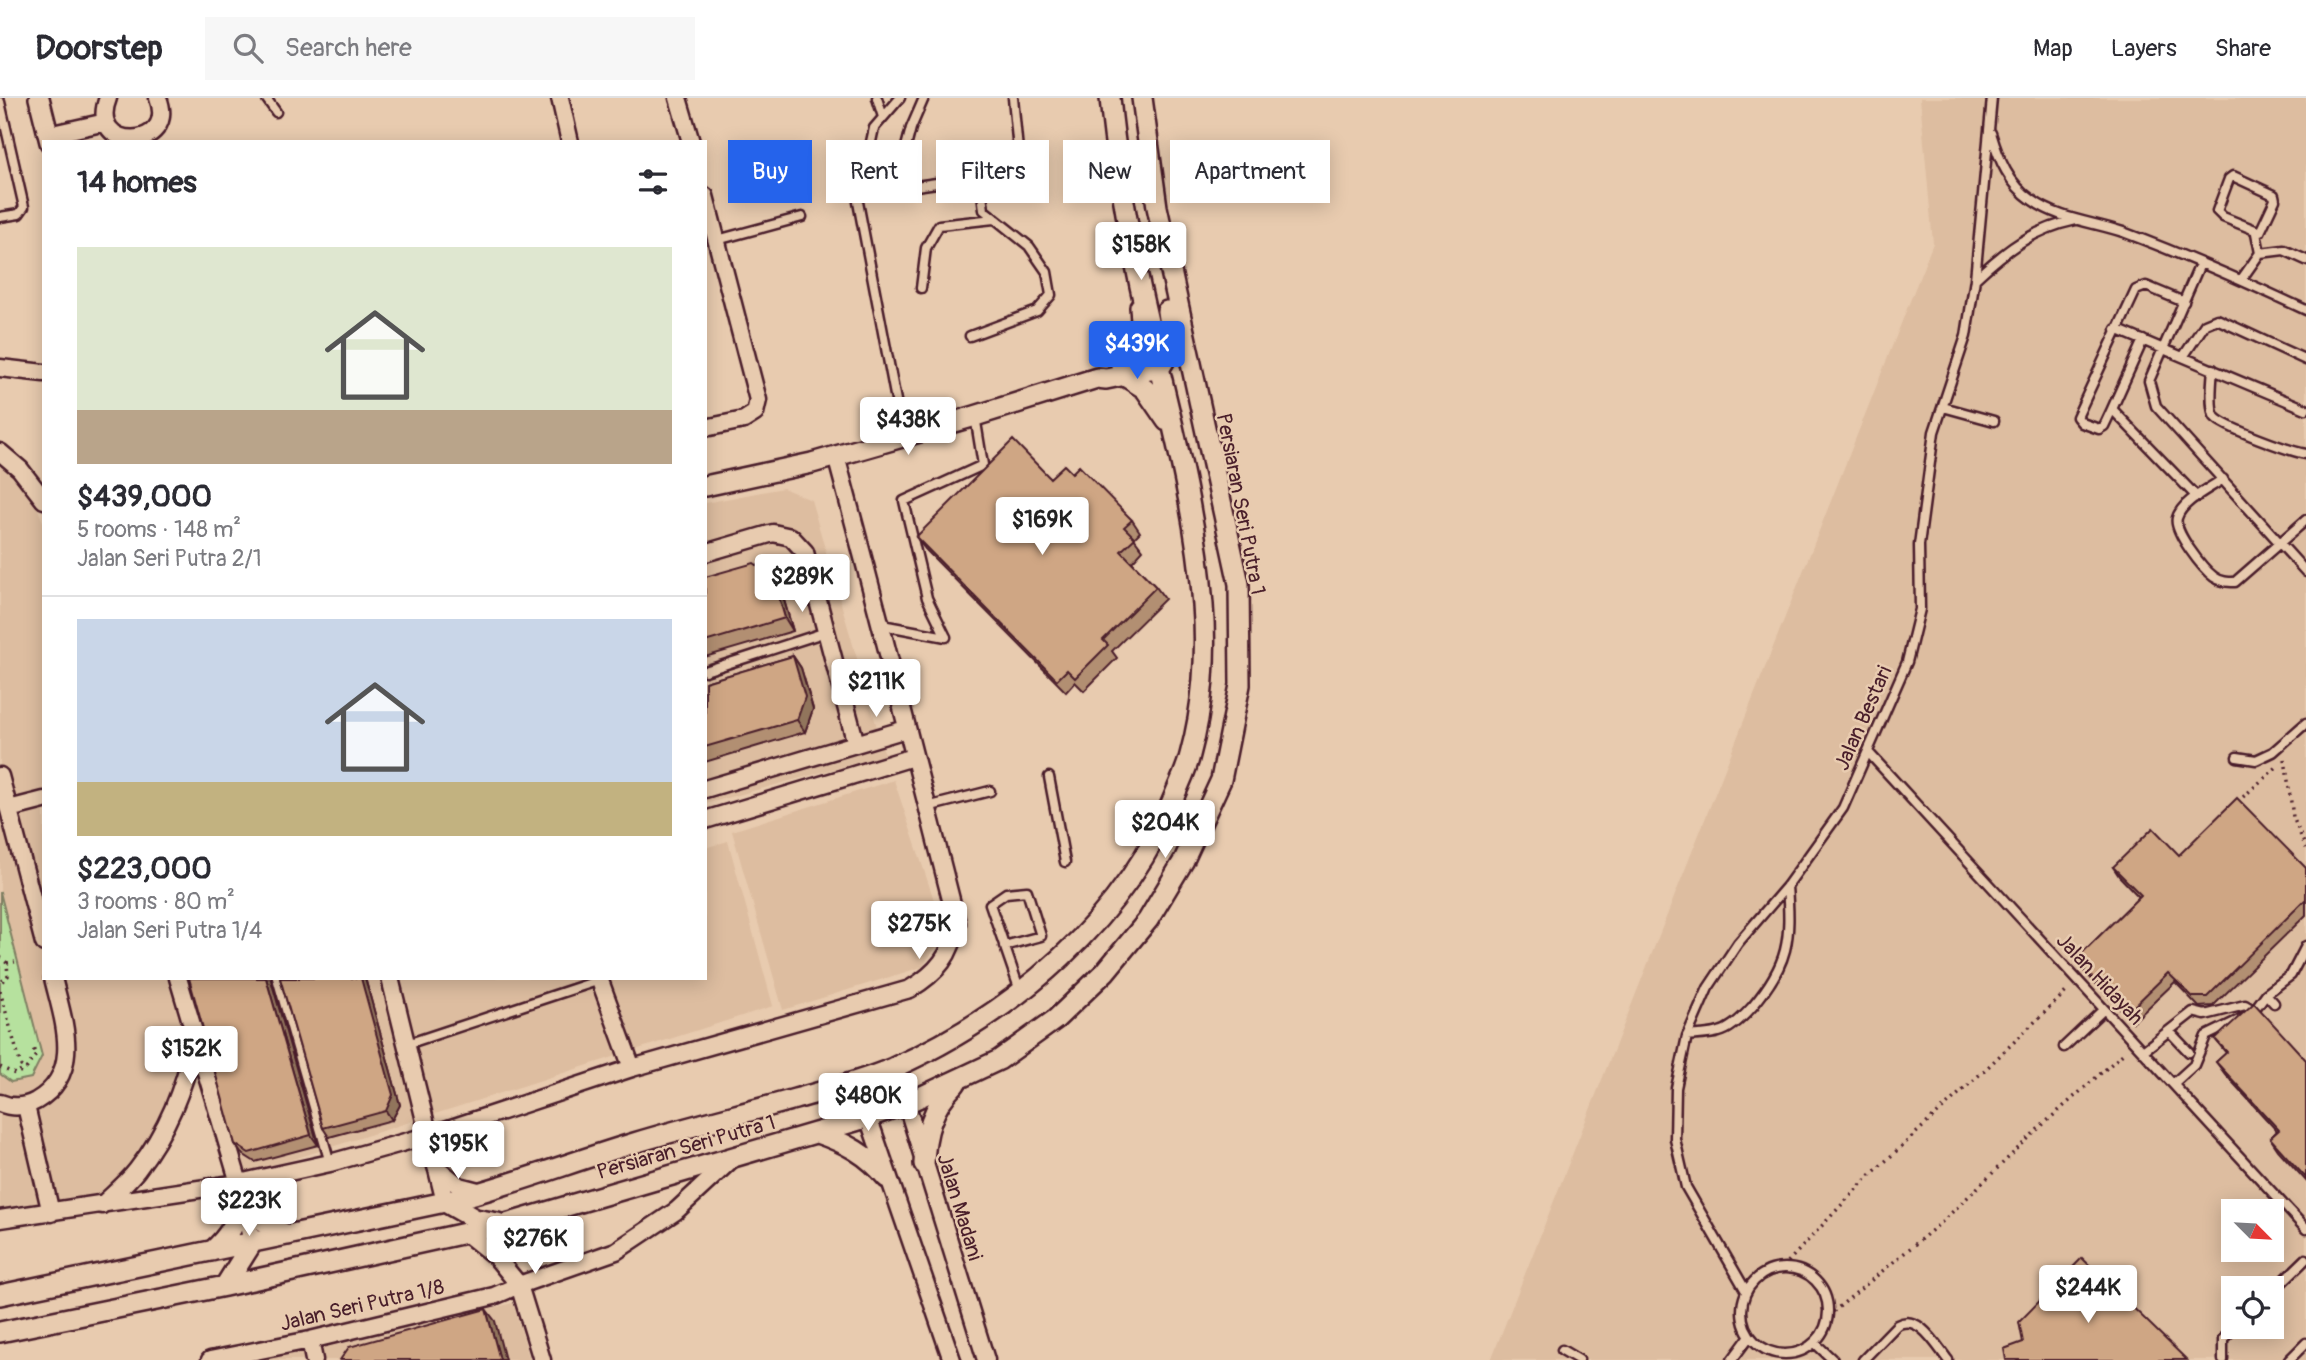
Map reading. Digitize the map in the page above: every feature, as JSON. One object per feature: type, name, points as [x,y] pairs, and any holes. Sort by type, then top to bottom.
[{"type":"street","points":[[39,98],[49,138],[106,122]]},
{"type":"street","points":[[107,98],[104,114],[106,122],[115,134],[128,140]]},
{"type":"street","points":[[133,140],[148,135],[155,128],[161,110],[158,98]]},
{"type":"street","points":[[560,98],[570,140]]},
{"type":"street","points":[[678,98],[690,140]]},
{"type":"street","name":"Persiaran Seri Putra 1","points":[[0,1295],[445,1202],[633,1144],[856,1082],[895,1067],[975,1024],[1021,993],[1050,969],[1099,919],[1134,873],[1166,819],[1190,755],[1203,683],[1203,607],[1193,524],[1161,360],[1140,286],[1115,156],[1110,98]]},
{"type":"street","name":"Persiaran Seri Putra 1","points":[[0,1332],[506,1224],[866,1118],[905,1104],[999,1060],[1056,1019],[1105,972],[1147,920],[1184,860],[1221,780],[1240,685],[1239,584],[1157,207],[1142,98]]},
{"type":"street","points":[[1157,207],[1155,244],[1170,332],[1161,360]]},
{"type":"street","points":[[707,428],[744,420],[755,413],[758,400],[717,240],[709,222]]},
{"type":"street","points":[[1122,370],[1141,321],[1140,286]]},
{"type":"street","points":[[707,486],[836,456],[1097,378],[1101,372],[1122,370],[1161,360],[1178,368],[1184,379],[1197,437],[1210,458]]},
{"type":"street","points":[[0,368],[42,373]]},
{"type":"street","points":[[1122,370],[1146,389],[1176,437]]},
{"type":"street","points":[[0,452],[20,469],[42,497]]},
{"type":"street","points":[[0,1219],[102,1205],[241,1191],[430,1135],[632,1068],[910,989],[928,978],[944,962],[954,942],[957,923],[913,757],[882,625],[836,456]]},
{"type":"street","points":[[707,552],[773,533],[790,537],[805,552],[856,744]]},
{"type":"street","points":[[707,788],[906,729]]},
{"type":"street","points":[[707,819],[913,757]]},
{"type":"street","points":[[0,776],[42,935]]},
{"type":"street","points":[[9,809],[42,801]]},
{"type":"street","points":[[0,1103],[26,1106],[44,1096],[60,1078],[67,1054],[66,1030],[54,980]]},
{"type":"street","points":[[179,980],[241,1191],[252,1243],[225,1286]]},
{"type":"street","points":[[391,980],[445,1202],[475,1219],[506,1224]]},
{"type":"street","points":[[599,980],[632,1068]]},
{"type":"street","points":[[102,1205],[135,1172],[164,1132],[183,1088],[196,1039]]},
{"type":"street","name":"Jalan Madani","points":[[895,1067],[986,1360]]},
{"type":"street","points":[[924,1164],[925,1139],[930,1123],[947,1092],[960,1078]]},
{"type":"street","points":[[856,1082],[866,1118],[952,1360]]},
{"type":"street","points":[[26,1106],[51,1213]]},
{"type":"street","points":[[817,1133],[857,1149],[873,1161],[887,1178]]},
{"type":"street","name":"Jalan Seri Putra 1/8","points":[[211,1360],[310,1340],[494,1296],[616,1251],[676,1211],[733,1157]]},
{"type":"street","points":[[436,1167],[459,1186],[483,1192]]},
{"type":"street","points":[[241,1191],[253,1215],[262,1223],[288,1236]]},
{"type":"street","points":[[212,1252],[225,1240],[238,1216],[241,1191]]},
{"type":"street","points":[[466,1233],[496,1257],[519,1285],[542,1360]]},
{"type":"street","points":[[310,1340],[314,1360]]},
{"type":"lane","points":[[266,98],[275,112]]},
{"type":"lane","points":[[877,98],[883,117]]},
{"type":"lane","points":[[900,98],[874,128],[858,202],[903,437]]},
{"type":"lane","points":[[926,98],[911,128],[895,189],[936,183]]},
{"type":"lane","points":[[1013,98],[1017,140]]},
{"type":"lane","name":"Jalan Bestari","points":[[1746,1291],[1729,1257],[1707,1226],[1686,1188],[1675,1139],[1676,1088],[1687,1036],[1708,988],[1738,943],[1787,886],[1843,808],[1907,662],[1920,609],[1919,545],[1934,432],[1966,336],[1975,279],[1992,98]]},
{"type":"lane","points":[[0,102],[24,207],[19,214],[0,217]]},
{"type":"lane","points":[[1989,127],[2005,171],[2017,188],[2052,212],[2122,232],[2241,280],[2306,310]]},
{"type":"lane","points":[[2232,176],[2274,195],[2275,200],[2263,229],[2256,233],[2223,217],[2217,211],[2232,176]]},
{"type":"lane","points":[[970,336],[1037,311],[1051,295],[1047,272],[1030,246],[984,210],[983,203]]},
{"type":"lane","points":[[717,240],[802,217]]},
{"type":"lane","points":[[921,288],[926,248],[939,225],[994,219]]},
{"type":"lane","points":[[1975,279],[2003,253],[2032,235],[2054,225],[2079,219]]},
{"type":"lane","points":[[2241,280],[2260,253],[2256,233]]},
{"type":"lane","points":[[2260,253],[2284,250],[2306,260]]},
{"type":"lane","points":[[2200,264],[2149,381],[2156,406],[2306,572]]},
{"type":"lane","points":[[2143,340],[2104,426],[2099,429],[2082,423],[2077,417],[2136,290],[2146,286],[2184,302]]},
{"type":"lane","points":[[2183,357],[2206,324],[2217,319],[2306,360]]},
{"type":"lane","points":[[2116,329],[2306,409]]},
{"type":"lane","points":[[2213,369],[2212,409],[2215,418],[2306,454]]},
{"type":"lane","points":[[1943,407],[1994,421]]},
{"type":"lane","points":[[2112,409],[2197,497]]},
{"type":"lane","points":[[882,625],[946,637],[927,598],[904,501],[983,465],[975,416]]},
{"type":"lane","points":[[2223,479],[2182,509],[2176,520],[2178,532],[2213,576],[2223,581],[2235,582],[2306,520]]},
{"type":"lane","points":[[707,670],[826,632]]},
{"type":"lane","points":[[2237,757],[2256,760],[2273,752],[2306,723]]},
{"type":"lane","name":"Jalan Hidayah","points":[[1868,752],[2306,1229]]},
{"type":"lane","points":[[1049,777],[1065,862]]},
{"type":"lane","points":[[927,807],[990,791]]},
{"type":"lane","points":[[1687,1036],[1721,1032],[1745,1015],[1771,984],[1786,953],[1790,927],[1787,886]]},
{"type":"lane","points":[[1004,946],[1041,936],[1027,891],[1006,893],[990,904],[1004,946],[1021,993]]},
{"type":"lane","points":[[2173,1084],[2194,1065],[2206,1036],[2255,1011],[2266,994],[2291,975],[2306,946]]},
{"type":"lane","points":[[277,980],[330,1163]]},
{"type":"lane","points":[[407,1044],[596,980]]},
{"type":"lane","points":[[2266,994],[2274,1003]]},
{"type":"lane","points":[[2143,1051],[2193,1012],[2205,1015],[2245,1005],[2255,1011]]},
{"type":"lane","points":[[2064,1046],[2104,1009]]},
{"type":"lane","points":[[2169,1031],[2189,1052]]},
{"type":"lane","points":[[2284,1280],[2306,1259]]},
{"type":"lane","points":[[1783,1267],[1798,1269],[1811,1276],[1822,1287],[1828,1301],[1824,1331],[1815,1343],[1802,1351],[1781,1355],[1760,1348],[1749,1337],[1741,1314],[1746,1291],[1756,1279],[1768,1271],[1783,1267]]},
{"type":"lane","points":[[1863,1360],[1903,1321],[1922,1327],[1948,1360]]},
{"type":"lane","points":[[1732,1360],[1749,1337]]},
{"type":"lane","points":[[2223,1339],[2223,1360]]},
{"type":"lane","points":[[1815,1343],[1833,1360]]},
{"type":"lane","points":[[2289,1360],[2306,1343]]},
{"type":"lane","points":[[1562,1350],[1579,1360]]},
{"type":"path","points":[[2243,797],[2292,752]]},
{"type":"path","points":[[2285,759],[2293,817],[2306,848]]},
{"type":"path","points":[[0,957],[7,963],[8,976],[0,983]]},
{"type":"path","points":[[7,963],[15,962]]},
{"type":"path","points":[[1783,1267],[1866,1180],[2078,980]]},
{"type":"path","points":[[0,991],[22,1066],[26,1069]]},
{"type":"path","points":[[1828,1316],[1943,1221],[2038,1129],[2135,1042]]},
{"type":"path","points":[[0,1067],[15,1073],[26,1069],[36,1055],[32,1046]]},
{"type":"shaded area","points":[[1920,98],[2306,98],[2306,1360],[1491,1360],[1933,243]]},
{"type":"shaded area","points":[[0,463],[14,475],[37,507],[42,519],[42,980],[707,980],[707,847],[728,841],[773,1006],[244,1175],[202,1033],[156,1128],[127,1170],[96,1197],[0,1213]]},
{"type":"shaded area","points":[[783,488],[811,500],[885,755],[707,803],[707,503]]},
{"type":"shaded area","points":[[894,780],[941,921],[938,945],[922,967],[783,1010],[732,831]]},
{"type":"shaded area","points":[[513,1303],[530,1360],[260,1360],[336,1345]]},
{"type":"green space","points":[[0,892],[42,1056],[31,1078],[11,1082],[0,1074]]},
{"type":"building","points":[[1013,440],[1050,478],[1064,465],[1072,473],[1079,466],[1132,520],[1124,527],[1135,538],[1121,551],[1156,587],[1103,640],[1108,645],[1075,678],[1067,670],[1057,680],[916,537]]},
{"type":"building","points":[[754,563],[773,577],[785,618],[707,641],[707,576]]},
{"type":"building","points":[[793,656],[805,697],[797,720],[707,746],[707,681]]},
{"type":"building","points":[[2237,798],[2306,868],[2306,899],[2207,997],[2193,997],[2168,973],[2127,1013],[2075,960],[2141,895],[2113,867],[2153,828],[2179,855]]},
{"type":"building","points":[[190,980],[267,980],[311,1135],[249,1153],[235,1144]]},
{"type":"building","points":[[281,980],[362,980],[393,1095],[386,1111],[323,1128]]},
{"type":"building","points":[[2254,1003],[2306,1060],[2306,1178],[2270,1138],[2279,1130],[2216,1062],[2227,1052],[2215,1039]]},
{"type":"building","points":[[2082,1258],[2187,1360],[2006,1360],[2004,1349],[2023,1342],[2019,1322]]},
{"type":"building","points":[[486,1309],[500,1360],[340,1360],[349,1347]]}]
